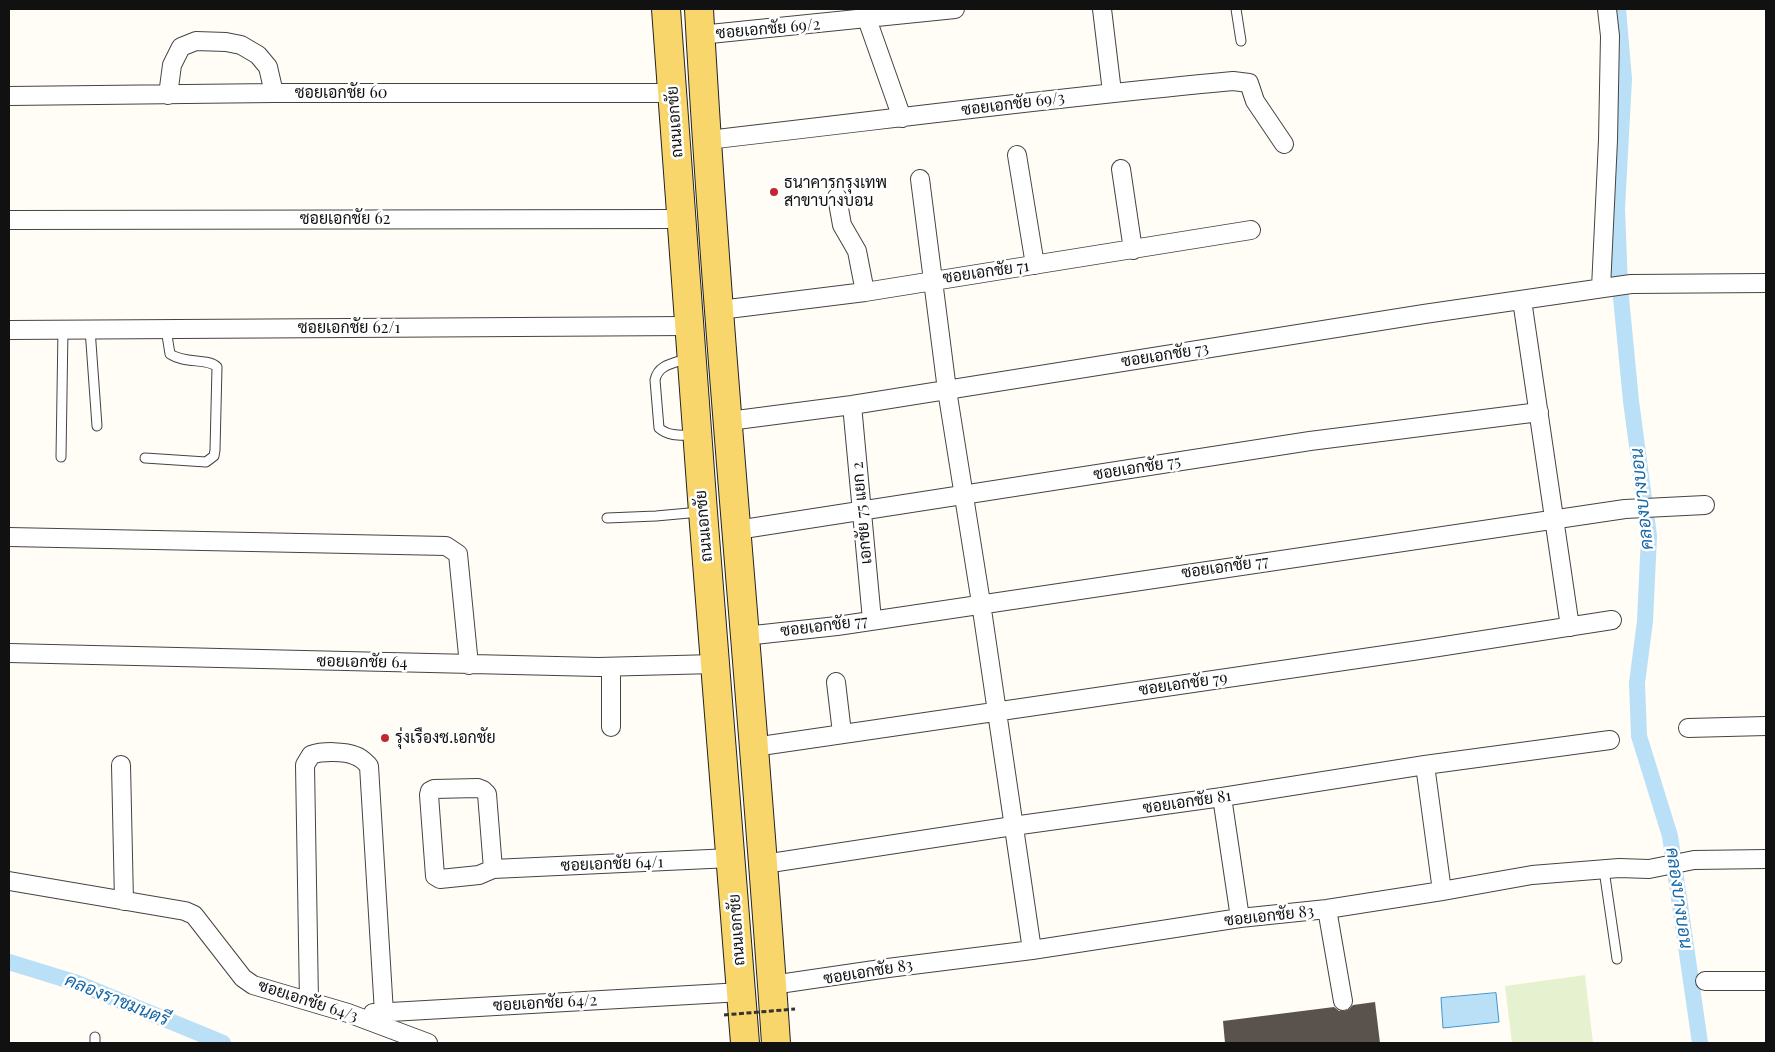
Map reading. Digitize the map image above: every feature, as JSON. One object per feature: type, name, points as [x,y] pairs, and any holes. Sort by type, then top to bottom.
[{"type":"main road","name":"ถนนเอกชัย","points":[[666,9],[697,435],[745,1043]]},
{"type":"main road","name":"ถนนเอกชัย","points":[[699,22],[776,1043]]},
{"type":"main road","points":[[710,594],[742,592]]},
{"type":"street","name":"ซอยเอกชัย 69/2","points":[[699,22],[867,19],[955,9]]},
{"type":"street","points":[[1102,9],[1112,92]]},
{"type":"street","points":[[1601,288],[1608,140],[1610,36],[1606,9]]},
{"type":"street","points":[[867,19],[902,118]]},
{"type":"street","points":[[168,95],[172,65],[181,47],[196,41],[226,42],[241,45],[258,54],[268,67],[274,93]]},
{"type":"street","name":"ซอยเอกชัย 69/3","points":[[707,140],[1112,92],[1234,81],[1247,82],[1251,86],[1255,101],[1284,144]]},
{"type":"street","name":"ซอยเอกชัย 60","points":[[9,96],[673,92]]},
{"type":"street","points":[[1017,155],[1035,265]]},
{"type":"street","points":[[1121,169],[1133,250]]},
{"type":"street","points":[[920,179],[947,390],[981,604],[1032,950]]},
{"type":"street","points":[[837,197],[842,225],[857,251],[865,292]]},
{"type":"street","name":"ซอยเอกชัย 62","points":[[9,220],[682,219]]},
{"type":"street","name":"ซอยเอกชัย 71","points":[[720,310],[865,292],[1250,230]]},
{"type":"street","name":"ซอยเอกชัย 73","points":[[729,421],[852,405],[1424,314],[1631,284],[1766,283]]},
{"type":"street","points":[[1522,300],[1570,627]]},
{"type":"street","name":"ซอยเอกชัย 62/1","points":[[9,330],[690,326]]},
{"type":"street","name":"เอกชัย 75 แยก 2","points":[[852,405],[872,620]]},
{"type":"street","name":"ซอยเอกชัย 75","points":[[737,530],[1310,441],[1539,412]]},
{"type":"street","name":"ซอยเอกชัย 77","points":[[746,636],[872,620],[1625,509],[1705,505]]},
{"type":"street","points":[[9,537],[446,546],[458,554],[469,665]]},
{"type":"street","name":"ซอยเอกชัย 79","points":[[754,746],[1612,620]]},
{"type":"street","name":"ซอยเอกชัย 64","points":[[9,653],[469,665],[611,667],[715,664]]},
{"type":"street","points":[[610,727],[611,667]]},
{"type":"street","points":[[836,682],[842,733]]},
{"type":"street","points":[[1688,728],[1766,726]]},
{"type":"street","name":"ซอยเอกชัย 81","points":[[764,864],[1013,826],[1222,797],[1425,765],[1610,740]]},
{"type":"street","points":[[309,1001],[306,765],[311,754],[321,751],[356,755],[369,766],[384,1013]]},
{"type":"street","points":[[121,765],[124,901]]},
{"type":"street","points":[[1425,765],[1442,891]]},
{"type":"street","name":"ซอยเอกชัย 64/1","points":[[493,869],[487,794],[478,788],[434,789],[430,791],[435,876],[440,880],[479,875],[493,869],[731,858]]},
{"type":"street","points":[[1222,797],[1240,918]]},
{"type":"street","name":"ซอยเอกชัย 83","points":[[772,985],[1032,950],[1240,918],[1327,909],[1532,875],[1619,868],[1649,870],[1694,860],[1766,859]]},
{"type":"street","name":"ซอยเอกชัย 64/3","points":[[9,881],[184,911],[194,915],[243,978],[253,985],[348,1013],[428,1043]]},
{"type":"street","points":[[1327,909],[1343,1001]]},
{"type":"street","points":[[1705,981],[1766,981]]},
{"type":"street","name":"ซอยเอกชัย 64/2","points":[[348,1013],[384,1013],[742,992]]},
{"type":"lane","points":[[1236,9],[1241,41]]},
{"type":"lane","points":[[61,457],[63,329]]},
{"type":"lane","points":[[90,329],[97,426]]},
{"type":"lane","points":[[145,458],[206,462],[214,456],[217,367],[209,362],[177,359],[170,354],[166,329]]},
{"type":"lane","points":[[692,357],[661,368],[656,373],[655,380],[659,428],[665,433],[697,435]]},
{"type":"lane","points":[[607,518],[703,512]]},
{"type":"lane","points":[[1604,870],[1617,959]]},
{"type":"path","points":[[724,1015],[795,1009]]},
{"type":"green space","points":[[1585,975],[1593,1043],[1512,1043],[1505,986]]},
{"type":"water","points":[[1496,993],[1499,1022],[1443,1028],[1441,998]]},
{"type":"building","points":[[1375,1002],[1380,1043],[1225,1043],[1223,1021],[1334,1007],[1339,1011],[1344,1011],[1353,1005]]},
{"type":"waterway","name":"คลองบางบอน","points":[[1618,9],[1624,79],[1617,208],[1620,287],[1631,401],[1649,536],[1645,621],[1637,683],[1639,736],[1670,836],[1700,1043]]},
{"type":"waterway","name":"คลองราชมนตรี","points":[[9,962],[77,983],[223,1043]]},
{"type":"place","name":"ธนาคารกรุงเทพ สาขาบางบอน","points":[[774,192]]},
{"type":"place","name":"รุ่งเรืองซ.เอกชัย","points":[[385,738]]}]
